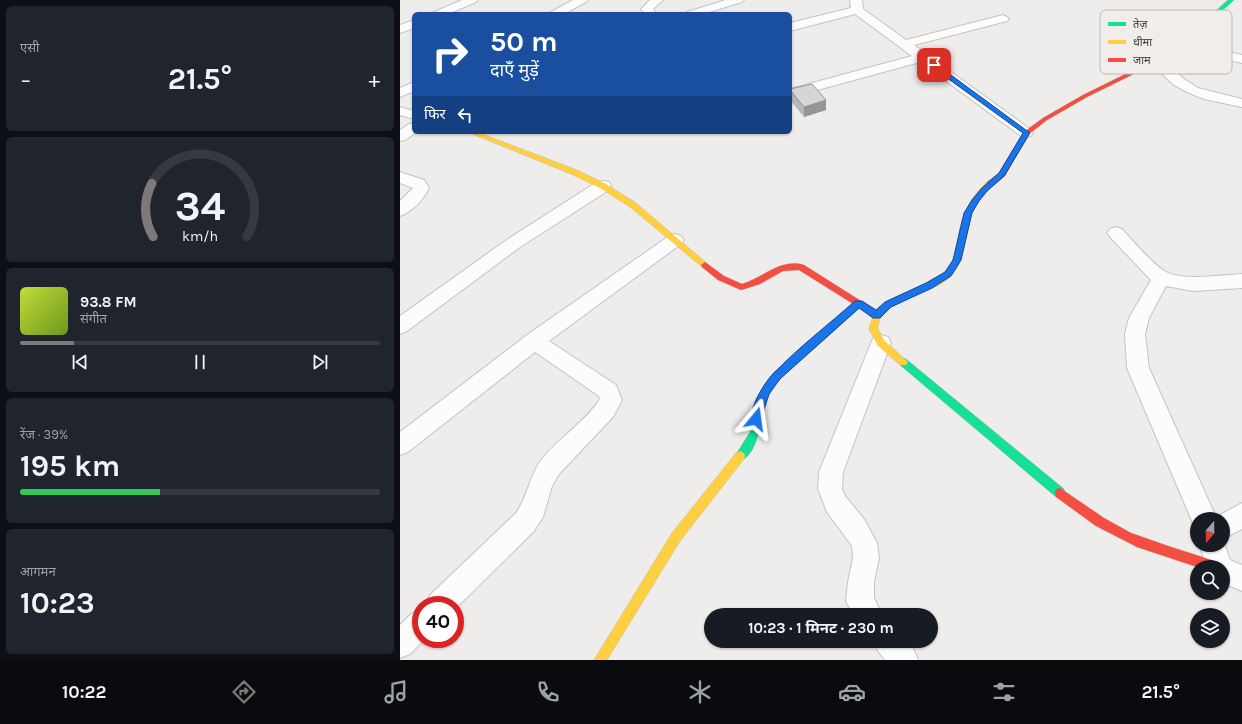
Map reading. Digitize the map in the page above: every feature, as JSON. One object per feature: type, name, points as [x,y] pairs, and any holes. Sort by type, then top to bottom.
[{"type":"street","points":[[443,12],[472,0]]},
{"type":"street","points":[[649,12],[647,9],[657,0]]},
{"type":"street","points":[[698,12],[738,0]]},
{"type":"street","points":[[1220,10],[1231,0]]},
{"type":"street","points":[[560,12],[582,4]]},
{"type":"street","points":[[792,25],[857,5],[904,44],[1026,133]]},
{"type":"street","points":[[904,44],[1003,19]]},
{"type":"street","points":[[400,29],[412,25]]},
{"type":"street","points":[[794,92],[923,57]]},
{"type":"street","points":[[1232,57],[1242,59]]},
{"type":"street","points":[[1130,74],[1085,96],[1044,119],[1026,133],[1002,174],[984,189],[975,200],[968,213],[957,260],[948,274],[929,286],[888,305],[877,315],[873,329],[881,343],[1060,493],[1100,522],[1132,539],[1194,560]]},
{"type":"street","points":[[1171,74],[1191,89],[1204,94],[1242,103]]},
{"type":"street","points":[[400,93],[412,87]]},
{"type":"street","points":[[400,111],[412,114]]},
{"type":"street","points":[[400,137],[412,128]]},
{"type":"street","points":[[476,134],[574,172],[603,186],[633,205],[721,278],[733,285],[742,287],[751,284],[778,266],[790,264],[802,267],[877,315]]},
{"type":"street","points":[[400,177],[418,184],[421,188],[418,194],[400,210]]},
{"type":"street","points":[[400,326],[514,243],[603,186]]},
{"type":"street","points":[[1116,233],[1146,265],[1161,278],[1193,284],[1242,281]]},
{"type":"street","points":[[400,445],[534,342],[675,240]]},
{"type":"street","points":[[1161,278],[1139,318],[1135,334],[1138,368],[1201,512]]},
{"type":"street","points":[[600,660],[676,537],[697,508],[720,483],[748,446],[755,432],[759,406],[765,392],[772,382],[789,363],[858,304]]},
{"type":"street","points":[[449,596],[525,522],[534,509],[542,482],[551,466],[605,410],[611,400],[608,391],[534,342]]},
{"type":"street","points":[[864,608],[860,601],[860,582],[866,558],[864,543],[855,528],[836,504],[830,489],[831,472],[881,343]]},
{"type":"street","points":[[1230,523],[1242,515]]},
{"type":"street","points":[[1230,573],[1242,578]]},
{"type":"street","points":[[400,644],[412,633]]},
{"type":"street","points":[[894,648],[904,660]]},
{"type":"building","points":[[812,84],[826,100],[804,107],[792,92],[792,89]]},
{"type":"traffic: fast","points":[[1220,10],[1231,0]]},
{"type":"traffic: fast","points":[[740,456],[748,446],[755,432],[759,406],[765,392],[776,376],[859,304]]},
{"type":"traffic: fast","points":[[903,362],[1060,493]]},
{"type":"traffic: slow","points":[[476,134],[574,172],[603,186],[633,205],[705,265]]},
{"type":"traffic: slow","points":[[903,362],[881,343],[873,329],[877,316],[884,308],[892,303],[933,284],[949,273],[957,259],[965,220],[972,204],[990,184]]},
{"type":"traffic: slow","points":[[600,660],[676,537],[740,456]]},
{"type":"traffic: jam","points":[[990,184],[1002,174],[1026,133],[1045,119],[1085,96],[1130,74]]},
{"type":"traffic: jam","points":[[705,265],[721,278],[741,287],[757,282],[781,268],[801,267],[877,315]]},
{"type":"traffic: jam","points":[[1060,493],[1085,512],[1113,530],[1141,543],[1192,560]]},
{"type":"route","points":[[756,419],[759,406],[765,392],[776,376],[858,304],[877,315],[888,305],[929,286],[948,274],[957,260],[968,213],[975,200],[984,189],[1002,174],[1026,133],[934,65]]}]
